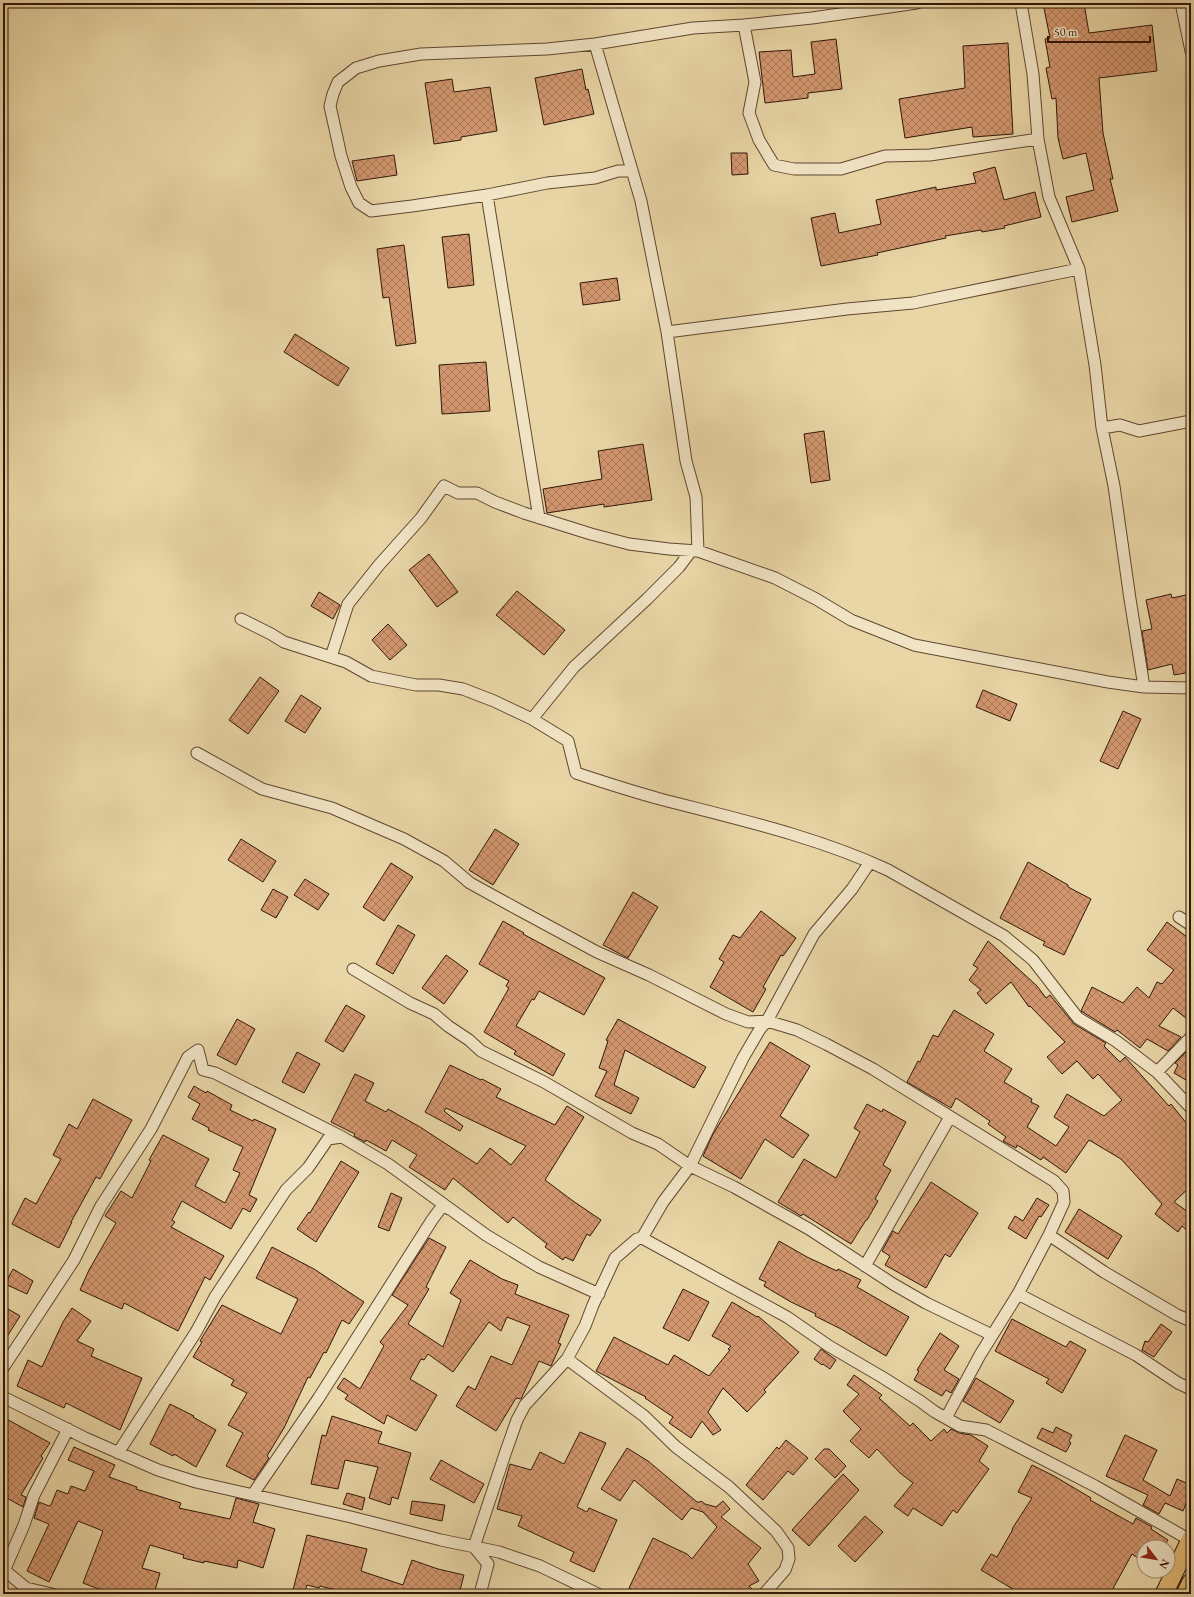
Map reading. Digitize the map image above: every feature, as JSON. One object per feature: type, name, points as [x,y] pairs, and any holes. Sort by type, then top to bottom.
[{"type":"main road","points":[[1164,1594],[1190,1539]]},
{"type":"main road","points":[[1185,1594],[1191,1582]]},
{"type":"street","points":[[632,171],[618,171],[595,178],[547,183],[486,195],[371,211],[359,204],[350,187],[341,156],[330,106],[338,82],[356,68],[379,61],[421,54],[548,49],[595,44],[693,28],[744,25],[812,18],[917,3]]},
{"type":"street","points":[[1022,3],[1034,74],[1038,139],[1050,197],[1079,269],[1095,365],[1102,428],[1114,486],[1144,687]]},
{"type":"street","points":[[1181,3],[1191,51]]},
{"type":"street","points":[[744,25],[755,82],[749,113],[759,140],[774,165],[794,169],[841,169],[885,156],[930,155],[1038,139]]},
{"type":"street","points":[[595,44],[641,201],[667,332],[686,461],[696,497],[698,551]]},
{"type":"street","points":[[486,195],[539,518]]},
{"type":"street","points":[[667,332],[847,309],[912,303],[1079,269]]},
{"type":"street","points":[[1102,428],[1120,425],[1139,431],[1191,421]]},
{"type":"street","points":[[331,657],[348,604],[379,565],[421,518],[444,486],[458,493],[477,493],[494,502],[539,518],[628,544],[698,551],[775,578],[816,599],[851,620],[914,645],[1108,682],[1144,687],[1191,688]]},
{"type":"street","points":[[532,719],[574,667],[647,600],[692,551],[698,551]]},
{"type":"street","points":[[241,619],[272,634],[284,642],[346,662],[371,676],[416,685],[463,689],[494,700],[532,719],[568,741],[576,773],[660,799],[787,832],[870,862],[924,889],[970,918],[1004,936],[1033,960],[1078,1018],[1116,1042],[1157,1072],[1191,1108]]},
{"type":"street","points":[[197,753],[262,789],[332,808],[404,839],[444,861],[470,883],[521,911],[597,952],[649,974],[726,1014],[748,1022],[767,1022],[797,1030],[826,1044],[873,1069],[1054,1181],[1064,1191],[1064,1202],[1049,1235],[1018,1294],[980,1355],[946,1418]]},
{"type":"street","points":[[474,1547],[517,1420],[525,1405],[567,1359],[585,1326],[592,1305],[599,1294],[615,1258],[637,1239],[642,1238],[663,1202],[690,1166],[742,1058],[760,1029],[767,1022],[814,934],[852,889],[870,862]]},
{"type":"street","points":[[1179,917],[1191,924]]},
{"type":"street","points":[[353,969],[410,1003],[434,1014],[448,1026],[469,1040],[481,1051],[544,1082],[632,1133],[658,1144],[690,1166],[734,1187],[809,1229],[865,1266],[926,1303],[992,1335]]},
{"type":"street","points":[[1157,1072],[1191,1037]]},
{"type":"street","points":[[3,1368],[74,1260],[101,1206],[151,1129],[188,1057],[198,1050],[203,1070],[215,1072],[342,1137],[388,1164],[486,1235],[539,1267],[599,1294]]},
{"type":"street","points":[[865,1266],[950,1117]]},
{"type":"street","points":[[118,1453],[196,1332],[215,1297],[286,1190],[308,1168],[328,1140],[342,1137]]},
{"type":"street","points":[[252,1494],[318,1399],[432,1220],[443,1205],[456,1213]]},
{"type":"street","points":[[1049,1235],[1104,1272],[1177,1315],[1191,1321]]},
{"type":"street","points":[[642,1238],[787,1317],[829,1346],[882,1377],[946,1418],[966,1428],[986,1430],[1095,1486],[1190,1539]]},
{"type":"street","points":[[1018,1294],[1136,1355],[1191,1389]]},
{"type":"street","points":[[567,1359],[644,1416],[676,1447],[729,1487],[776,1531],[788,1548],[788,1559],[785,1570],[764,1594]]},
{"type":"street","points":[[3,1397],[118,1453],[158,1470],[196,1482],[351,1517],[441,1540],[499,1552],[540,1566],[598,1594]]},
{"type":"street","points":[[52,1594],[26,1588],[4,1570],[24,1525],[34,1495],[68,1429]]},
{"type":"street","points":[[474,1547],[488,1564],[480,1594]]},
{"type":"building","points":[[1043,3],[1084,3],[1089,33],[1152,25],[1157,71],[1099,78],[1103,133],[1113,179],[1110,179],[1118,211],[1072,222],[1066,197],[1094,190],[1086,153],[1063,159],[1058,138],[1056,98],[1052,99],[1046,68],[1050,67],[1045,39],[1050,38]]},
{"type":"building","points":[[836,39],[842,89],[808,93],[808,98],[765,103],[759,52],[791,50],[793,77],[815,74],[811,42]]},
{"type":"building","points":[[1008,43],[1013,134],[973,137],[972,127],[905,138],[899,99],[965,88],[963,46]]},
{"type":"building","points":[[582,69],[586,90],[588,89],[594,114],[544,125],[535,78]]},
{"type":"building","points":[[452,79],[454,92],[490,87],[497,131],[461,137],[461,140],[434,144],[425,83]]},
{"type":"building","points":[[731,153],[747,153],[748,174],[732,175]]},
{"type":"building","points":[[394,155],[397,175],[357,181],[352,161]]},
{"type":"building","points":[[995,167],[1004,200],[1035,192],[1041,217],[1004,226],[1005,228],[945,236],[946,238],[877,253],[878,255],[821,266],[811,218],[835,213],[839,233],[881,224],[876,200],[936,187],[936,190],[976,183],[973,173]]},
{"type":"building","points":[[469,234],[474,285],[448,288],[442,237]]},
{"type":"building","points":[[404,245],[416,343],[396,346],[389,297],[383,298],[377,249]]},
{"type":"building","points":[[617,278],[620,300],[583,305],[580,283]]},
{"type":"building","points":[[295,334],[349,368],[338,386],[284,352]]},
{"type":"building","points":[[486,362],[490,411],[442,414],[439,365]]},
{"type":"building","points":[[824,431],[830,480],[811,483],[804,434]]},
{"type":"building","points":[[643,444],[652,500],[604,507],[604,504],[547,513],[543,489],[602,479],[598,451]]},
{"type":"building","points":[[429,554],[458,592],[437,607],[409,570]]},
{"type":"building","points":[[517,591],[565,630],[544,655],[496,615]]},
{"type":"building","points":[[319,592],[340,605],[333,619],[311,606]]},
{"type":"building","points":[[1171,594],[1172,598],[1191,594],[1191,672],[1174,675],[1172,664],[1148,670],[1142,631],[1152,629],[1146,600]]},
{"type":"building","points":[[388,624],[407,645],[390,660],[372,640]]},
{"type":"building","points":[[260,677],[279,691],[248,734],[229,720]]},
{"type":"building","points":[[983,690],[1017,704],[1010,721],[976,707]]},
{"type":"building","points":[[301,695],[321,708],[305,733],[285,721]]},
{"type":"building","points":[[1123,711],[1141,719],[1118,769],[1100,761]]},
{"type":"building","points":[[495,829],[519,844],[493,885],[469,870]]},
{"type":"building","points":[[241,839],[276,861],[263,882],[228,860]]},
{"type":"building","points":[[1028,862],[1068,885],[1068,887],[1091,899],[1064,955],[1043,945],[1045,942],[1000,918]]},
{"type":"building","points":[[391,863],[413,877],[384,921],[363,907]]},
{"type":"building","points":[[305,879],[329,894],[318,910],[294,895]]},
{"type":"building","points":[[273,889],[288,897],[276,918],[261,910]]},
{"type":"building","points":[[633,892],[658,907],[628,958],[603,945]]},
{"type":"building","points":[[761,911],[796,938],[783,956],[781,955],[763,987],[766,989],[753,1012],[710,987],[724,962],[719,959],[733,935],[740,938]]},
{"type":"building","points":[[503,921],[524,933],[523,934],[605,978],[584,1015],[539,991],[534,1000],[532,999],[516,1026],[565,1054],[553,1076],[514,1054],[516,1051],[484,1032],[509,988],[506,986],[509,981],[479,964]]},
{"type":"building","points":[[1167,922],[1191,940],[1191,1022],[1173,1008],[1159,1026],[1181,1037],[1168,1051],[1147,1039],[1140,1048],[1117,1030],[1115,1032],[1081,1011],[1092,987],[1123,1003],[1137,987],[1149,998],[1157,982],[1162,984],[1174,970],[1147,950]]},
{"type":"building","points":[[398,925],[415,935],[393,974],[376,964]]},
{"type":"building","points":[[988,941],[1037,986],[1046,998],[1050,995],[1074,1024],[1106,1043],[1104,1046],[1120,1062],[1125,1057],[1169,1106],[1171,1104],[1191,1129],[1191,1186],[1174,1202],[1191,1214],[1191,1234],[1182,1226],[1178,1232],[1155,1214],[1162,1204],[1121,1159],[1089,1140],[1066,1173],[1043,1157],[1041,1160],[1017,1145],[1016,1148],[1003,1141],[1006,1137],[988,1124],[990,1121],[956,1098],[951,1108],[907,1082],[918,1061],[920,1062],[933,1035],[938,1037],[954,1010],[994,1034],[984,1051],[1012,1069],[1004,1082],[1032,1099],[1031,1102],[1039,1106],[1027,1127],[1056,1146],[1069,1127],[1054,1117],[1067,1094],[1104,1116],[1122,1100],[1098,1074],[1093,1079],[1077,1061],[1062,1074],[1047,1057],[1065,1042],[1030,1006],[1029,1007],[1011,982],[986,1004],[977,993],[981,990],[969,980],[978,968],[973,965]]},
{"type":"building","points":[[446,955],[468,971],[444,1004],[422,988]]},
{"type":"building","points":[[346,1005],[365,1016],[343,1052],[325,1041]]},
{"type":"building","points":[[237,1019],[255,1029],[236,1065],[217,1055]]},
{"type":"building","points":[[618,1019],[706,1067],[694,1088],[625,1050],[614,1085],[639,1098],[631,1114],[595,1096],[607,1071],[599,1068],[608,1041],[606,1040]]},
{"type":"building","points":[[770,1042],[810,1066],[780,1116],[809,1135],[793,1158],[765,1139],[741,1179],[703,1156],[713,1134]]},
{"type":"building","points":[[1189,1049],[1191,1049],[1191,1083],[1174,1073],[1178,1065],[1175,1063]]},
{"type":"building","points":[[297,1052],[320,1064],[304,1093],[282,1082]]},
{"type":"building","points":[[450,1065],[501,1089],[496,1097],[555,1125],[567,1106],[584,1117],[545,1180],[601,1220],[590,1236],[587,1234],[573,1261],[565,1257],[563,1260],[545,1247],[547,1244],[513,1217],[508,1223],[453,1178],[445,1190],[409,1167],[417,1155],[392,1140],[386,1151],[366,1140],[365,1142],[354,1136],[355,1134],[331,1122],[355,1074],[374,1083],[365,1101],[386,1112],[388,1109],[420,1127],[477,1164],[490,1148],[511,1165],[526,1146],[446,1108],[444,1111],[463,1126],[460,1131],[425,1112]]},
{"type":"building","points":[[194,1086],[206,1093],[207,1091],[232,1105],[230,1110],[253,1121],[254,1119],[276,1129],[249,1195],[257,1199],[250,1212],[243,1208],[231,1229],[182,1201],[172,1220],[175,1222],[171,1227],[224,1256],[210,1280],[205,1277],[178,1331],[124,1303],[122,1309],[80,1290],[89,1270],[116,1223],[105,1216],[121,1191],[132,1198],[151,1161],[149,1160],[163,1135],[209,1159],[195,1186],[225,1203],[240,1173],[233,1170],[243,1147],[208,1130],[209,1128],[192,1119],[200,1104],[188,1097]]},
{"type":"building","points":[[93,1099],[132,1120],[100,1179],[96,1177],[71,1222],[59,1248],[12,1224],[25,1198],[36,1204],[61,1159],[53,1155],[69,1124],[77,1129]]},
{"type":"building","points":[[867,1104],[882,1112],[883,1109],[906,1122],[883,1165],[891,1170],[875,1199],[878,1201],[851,1244],[803,1214],[801,1216],[778,1202],[804,1159],[836,1178],[860,1132],[854,1128]]},
{"type":"building","points":[[341,1161],[359,1172],[316,1242],[297,1229],[309,1212],[310,1213]]},
{"type":"building","points":[[931,1182],[978,1213],[950,1257],[945,1254],[926,1288],[885,1265],[890,1256],[882,1251],[893,1231],[898,1234]]},
{"type":"building","points":[[391,1193],[402,1198],[389,1231],[378,1227]]},
{"type":"building","points":[[1037,1198],[1049,1205],[1041,1217],[1039,1216],[1026,1239],[1008,1228],[1015,1216],[1023,1221]]},
{"type":"building","points":[[1079,1209],[1122,1236],[1108,1259],[1065,1232]]},
{"type":"building","points":[[429,1238],[446,1247],[426,1287],[429,1289],[408,1324],[443,1347],[461,1300],[450,1293],[470,1260],[502,1279],[518,1285],[515,1294],[569,1315],[558,1343],[561,1344],[551,1366],[539,1361],[521,1399],[516,1398],[496,1431],[456,1406],[468,1386],[475,1390],[491,1356],[512,1365],[530,1326],[507,1317],[501,1331],[489,1322],[453,1372],[428,1354],[424,1360],[421,1359],[410,1379],[437,1395],[416,1431],[387,1415],[384,1424],[345,1399],[348,1395],[337,1388],[344,1378],[360,1389],[384,1346],[380,1342],[408,1305],[392,1295]]},
{"type":"building","points":[[779,1241],[807,1257],[861,1280],[857,1287],[909,1317],[886,1356],[841,1329],[815,1316],[816,1314],[791,1302],[764,1286],[766,1282],[759,1279]]},
{"type":"building","points":[[272,1247],[314,1269],[364,1302],[349,1324],[342,1320],[326,1353],[324,1352],[310,1378],[308,1377],[284,1428],[267,1456],[269,1458],[254,1480],[226,1466],[243,1433],[228,1425],[247,1393],[231,1385],[234,1380],[193,1357],[202,1342],[200,1341],[222,1305],[281,1334],[298,1299],[256,1278]]},
{"type":"building","points":[[13,1269],[33,1281],[27,1294],[5,1284]]},
{"type":"building","points":[[683,1289],[709,1302],[689,1341],[663,1328]]},
{"type":"building","points":[[732,1302],[757,1317],[758,1316],[799,1352],[764,1390],[766,1392],[747,1412],[723,1388],[708,1412],[721,1430],[713,1435],[702,1421],[691,1438],[669,1423],[673,1417],[645,1398],[646,1397],[596,1371],[614,1337],[668,1365],[674,1355],[709,1376],[730,1350],[728,1349],[731,1346],[712,1336]]},
{"type":"building","points":[[3,1306],[20,1316],[3,1343]]},
{"type":"building","points":[[72,1308],[91,1321],[77,1341],[94,1349],[91,1356],[142,1378],[120,1430],[66,1403],[64,1408],[17,1386],[28,1360],[42,1367],[63,1322]]},
{"type":"building","points":[[1012,1319],[1066,1347],[1070,1341],[1086,1350],[1062,1393],[1046,1383],[1049,1379],[995,1351]]},
{"type":"building","points":[[1161,1324],[1172,1332],[1154,1357],[1142,1350],[1145,1341],[1148,1342]]},
{"type":"building","points":[[940,1333],[959,1346],[944,1370],[959,1379],[951,1393],[946,1390],[942,1396],[914,1380],[919,1371],[917,1370]]},
{"type":"building","points":[[821,1349],[836,1360],[830,1369],[814,1359]]},
{"type":"building","points":[[854,1375],[882,1395],[879,1398],[910,1426],[913,1423],[931,1441],[944,1429],[947,1433],[951,1429],[959,1433],[971,1435],[988,1446],[979,1461],[989,1469],[957,1513],[953,1510],[942,1526],[913,1508],[908,1516],[894,1506],[913,1483],[900,1473],[877,1449],[869,1458],[850,1441],[861,1429],[843,1411],[859,1394],[847,1385]]},
{"type":"building","points":[[976,1378],[1014,1401],[1000,1423],[963,1401]]},
{"type":"building","points":[[170,1404],[194,1416],[193,1417],[216,1430],[196,1467],[174,1454],[173,1456],[150,1444]]},
{"type":"building","points":[[332,1416],[382,1432],[378,1443],[411,1453],[398,1499],[392,1497],[390,1505],[369,1498],[378,1467],[345,1460],[338,1489],[311,1484],[322,1435],[326,1436]]},
{"type":"building","points":[[3,1417],[50,1443],[41,1456],[43,1458],[21,1495],[26,1497],[23,1507],[3,1496]]},
{"type":"building","points":[[1056,1427],[1072,1435],[1069,1441],[1071,1443],[1066,1452],[1037,1438],[1042,1428],[1053,1433]]},
{"type":"building","points":[[580,1432],[606,1443],[577,1507],[587,1512],[589,1508],[617,1520],[594,1572],[570,1561],[574,1552],[518,1526],[522,1516],[497,1509],[510,1464],[531,1470],[540,1452],[564,1464]]},
{"type":"building","points":[[1125,1435],[1157,1450],[1143,1480],[1170,1496],[1177,1479],[1191,1485],[1191,1492],[1183,1511],[1165,1503],[1159,1514],[1143,1505],[1148,1495],[1106,1476]]},
{"type":"building","points":[[786,1440],[808,1458],[793,1475],[788,1471],[763,1500],[746,1485],[777,1447],[779,1449]]},
{"type":"building","points":[[74,1447],[115,1465],[109,1477],[137,1487],[136,1489],[181,1503],[179,1508],[230,1519],[236,1498],[259,1504],[253,1522],[275,1529],[263,1568],[238,1560],[237,1568],[204,1561],[204,1563],[183,1558],[184,1555],[150,1545],[142,1568],[160,1573],[154,1594],[112,1594],[83,1583],[103,1531],[78,1521],[49,1582],[27,1571],[49,1524],[34,1518],[39,1502],[49,1506],[51,1505],[57,1490],[68,1494],[71,1486],[85,1491],[94,1471],[68,1460]]},
{"type":"building","points":[[627,1448],[648,1461],[697,1502],[701,1501],[705,1504],[716,1507],[723,1501],[730,1509],[721,1517],[761,1548],[748,1564],[759,1581],[749,1586],[757,1594],[641,1594],[629,1588],[653,1538],[687,1554],[692,1559],[717,1527],[703,1512],[691,1508],[682,1520],[634,1480],[620,1501],[601,1489]]},
{"type":"building","points":[[824,1449],[829,1449],[846,1466],[835,1478],[815,1459]]},
{"type":"building","points":[[441,1460],[484,1484],[474,1503],[430,1479]]},
{"type":"building","points":[[1032,1465],[1054,1476],[1091,1498],[1090,1500],[1133,1524],[1136,1518],[1152,1527],[1151,1529],[1166,1539],[1136,1539],[1136,1557],[1132,1554],[1110,1594],[1021,1594],[981,1570],[991,1554],[997,1557],[1012,1529],[1032,1498],[1018,1492]]},
{"type":"building","points":[[843,1474],[859,1490],[809,1546],[792,1530]]},
{"type":"building","points":[[347,1493],[365,1498],[362,1510],[343,1504]]},
{"type":"building","points":[[412,1501],[445,1505],[442,1521],[410,1514]]},
{"type":"building","points":[[865,1516],[883,1532],[855,1562],[838,1546]]},
{"type":"building","points":[[307,1535],[367,1549],[361,1571],[403,1585],[412,1560],[438,1569],[464,1575],[459,1594],[352,1594],[320,1586],[319,1588],[307,1585],[304,1594],[292,1594]]}]
